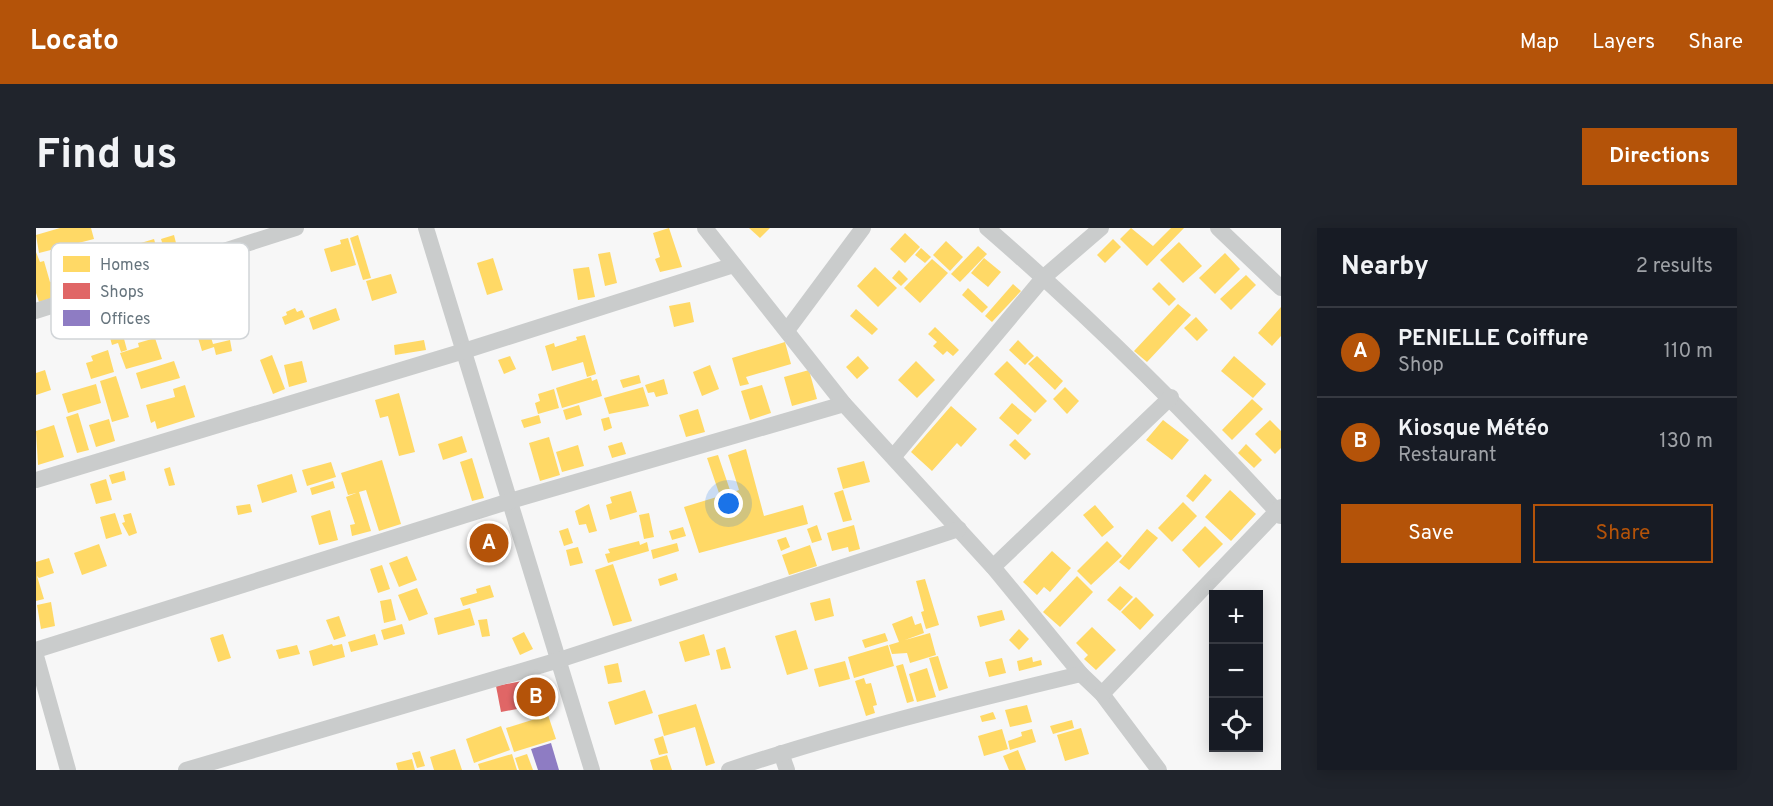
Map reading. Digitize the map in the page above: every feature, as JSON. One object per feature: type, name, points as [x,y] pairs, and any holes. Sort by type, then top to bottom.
[{"type":"street","points":[[249,243],[296,228]]},
{"type":"street","points":[[426,228],[592,770]]},
{"type":"street","points":[[705,228],[788,329],[844,404],[894,456],[993,567],[1081,674],[1102,694],[1159,770]]},
{"type":"street","points":[[788,329],[863,228]]},
{"type":"street","points":[[987,228],[1044,277],[1171,397],[1280,511],[1102,694]]},
{"type":"street","points":[[894,456],[1044,277],[1101,228]]},
{"type":"street","points":[[1218,228],[1281,288]]},
{"type":"street","points":[[36,480],[464,351],[734,265]]},
{"type":"street","points":[[36,311],[51,306]]},
{"type":"street","points":[[993,567],[1171,397]]},
{"type":"street","points":[[36,650],[510,501],[844,404]]},
{"type":"street","points":[[186,770],[559,660],[959,530]]},
{"type":"street","points":[[36,656],[68,770]]},
{"type":"street","points":[[729,770],[781,753],[985,696],[1081,674]]},
{"type":"street","points":[[781,753],[787,770]]},
{"type":"building: Homes","points":[[60,228],[91,228],[94,239],[78,243],[51,243],[51,250],[39,253],[36,235]]},
{"type":"building: Homes","points":[[669,228],[682,267],[660,272],[655,259],[660,257],[653,233]]},
{"type":"building: Homes","points":[[749,228],[770,228],[760,238]]},
{"type":"building: Homes","points":[[1131,228],[1153,246],[1171,228],[1184,228],[1147,266],[1120,239]]},
{"type":"building: Homes","points":[[905,233],[920,247],[905,263],[890,249]]},
{"type":"building: Homes","points":[[174,235],[176,243],[162,243],[161,239]]},
{"type":"building: Homes","points":[[358,235],[371,278],[363,280],[350,238]]},
{"type":"building: Homes","points":[[348,238],[356,265],[331,272],[324,249],[341,244],[340,240]]},
{"type":"building: Homes","points":[[154,239],[155,243],[141,243]]},
{"type":"building: Homes","points":[[1113,239],[1121,247],[1105,263],[1097,255]]},
{"type":"building: Homes","points":[[946,241],[963,257],[950,271],[933,255]]},
{"type":"building: Homes","points":[[1179,242],[1202,266],[1183,283],[1160,260]]},
{"type":"building: Homes","points":[[978,246],[987,254],[960,282],[951,274]]},
{"type":"building: Homes","points":[[921,248],[931,257],[925,263],[915,255]]},
{"type":"building: Homes","points":[[36,252],[40,262],[44,261],[51,282],[51,298],[39,302],[36,293]]},
{"type":"building: Homes","points":[[610,252],[617,283],[605,286],[598,254]]},
{"type":"building: Homes","points":[[1225,253],[1240,269],[1215,294],[1199,278]]},
{"type":"building: Homes","points":[[493,258],[503,290],[487,295],[477,263]]},
{"type":"building: Homes","points":[[984,258],[1001,272],[988,287],[971,273]]},
{"type":"building: Homes","points":[[932,259],[948,273],[920,303],[904,288]]},
{"type":"building: Homes","points":[[589,267],[595,297],[578,300],[573,269]]},
{"type":"building: Homes","points":[[875,267],[897,288],[878,307],[857,286]]},
{"type":"building: Homes","points":[[899,270],[908,279],[901,286],[892,278]]},
{"type":"building: Homes","points":[[391,274],[397,293],[372,301],[366,281]]},
{"type":"building: Homes","points":[[1246,275],[1256,285],[1231,310],[1220,299]]},
{"type":"building: Homes","points":[[1159,282],[1176,299],[1169,306],[1152,289]]},
{"type":"building: Homes","points":[[1013,284],[1021,291],[992,322],[985,316]]},
{"type":"building: Homes","points":[[968,288],[988,307],[982,313],[962,295]]},
{"type":"building: Homes","points":[[690,302],[694,322],[674,327],[669,306]]},
{"type":"building: Homes","points":[[1178,304],[1191,315],[1147,362],[1134,351]]},
{"type":"building: Homes","points":[[1281,307],[1281,336],[1272,346],[1258,333]]},
{"type":"building: Homes","points":[[295,308],[297,312],[302,310],[305,317],[285,325],[282,317],[287,315],[286,312]]},
{"type":"building: Homes","points":[[336,308],[340,320],[313,330],[309,318]]},
{"type":"building: Homes","points":[[856,309],[878,329],[872,335],[850,316]]},
{"type":"building: Homes","points":[[1196,317],[1208,330],[1197,341],[1184,328]]},
{"type":"building: Homes","points":[[935,327],[959,350],[953,356],[947,351],[943,355],[933,346],[937,342],[928,334]]},
{"type":"building: Homes","points":[[585,335],[596,374],[587,377],[583,362],[552,371],[545,346],[554,343],[555,347]]},
{"type":"building: Homes","points":[[110,339],[124,339],[127,350],[121,352],[118,343],[112,345]]},
{"type":"building: Homes","points":[[155,339],[162,359],[126,369],[120,353],[139,347],[138,343]]},
{"type":"building: Homes","points":[[198,339],[211,339],[213,344],[230,340],[232,351],[216,355],[214,347],[202,351]]},
{"type":"building: Homes","points":[[424,340],[426,350],[395,355],[394,345]]},
{"type":"building: Homes","points":[[1018,340],[1034,356],[1025,365],[1009,350]]},
{"type":"building: Homes","points":[[785,342],[791,364],[746,377],[749,384],[740,386],[732,358]]},
{"type":"building: Homes","points":[[108,350],[114,372],[91,379],[86,363],[93,361],[91,356]]},
{"type":"building: Homes","points":[[272,355],[285,389],[273,394],[260,360]]},
{"type":"building: Homes","points":[[510,356],[516,369],[504,374],[498,360]]},
{"type":"building: Homes","points":[[858,356],[869,368],[857,379],[846,367]]},
{"type":"building: Homes","points":[[1037,356],[1063,381],[1055,390],[1028,364]]},
{"type":"building: Homes","points":[[1234,356],[1266,384],[1253,398],[1221,371]]},
{"type":"building: Homes","points":[[174,361],[180,378],[141,389],[136,373]]},
{"type":"building: Homes","points":[[302,361],[307,382],[289,387],[284,365]]},
{"type":"building: Homes","points":[[916,361],[935,380],[917,398],[898,380]]},
{"type":"building: Homes","points":[[1007,361],[1047,401],[1035,413],[994,374]]},
{"type":"building: Homes","points":[[710,365],[719,389],[702,396],[693,372]]},
{"type":"building: Homes","points":[[45,370],[51,390],[36,395],[36,373]]},
{"type":"building: Homes","points":[[809,370],[817,399],[792,406],[784,377]]},
{"type":"building: Homes","points":[[639,375],[641,383],[623,388],[620,380]]},
{"type":"building: Homes","points":[[116,376],[129,417],[112,422],[100,381]]},
{"type":"building: Homes","points":[[591,377],[592,381],[597,379],[602,396],[562,408],[556,388]]},
{"type":"building: Homes","points":[[664,379],[668,394],[656,397],[654,392],[648,393],[645,385]]},
{"type":"building: Homes","points":[[96,384],[101,403],[68,413],[62,394]]},
{"type":"building: Homes","points":[[185,385],[195,417],[157,429],[155,421],[151,423],[146,405],[175,397],[173,389]]},
{"type":"building: Homes","points":[[762,385],[771,413],[750,420],[741,391]]},
{"type":"building: Homes","points":[[643,387],[649,406],[609,414],[604,398]]},
{"type":"building: Homes","points":[[1065,387],[1079,401],[1067,414],[1053,399]]},
{"type":"building: Homes","points":[[554,389],[559,408],[538,414],[535,403],[540,401],[538,394]]},
{"type":"building: Homes","points":[[399,393],[415,452],[399,456],[388,416],[380,418],[375,400]]},
{"type":"building: Homes","points":[[1252,399],[1263,409],[1232,440],[1222,430]]},
{"type":"building: Homes","points":[[1012,403],[1032,420],[1018,435],[999,418]]},
{"type":"building: Homes","points":[[579,405],[582,415],[566,420],[563,410]]},
{"type":"building: Homes","points":[[951,406],[977,429],[961,447],[957,443],[932,471],[911,452]]},
{"type":"building: Homes","points":[[698,409],[705,432],[686,437],[679,415]]},
{"type":"building: Homes","points":[[78,413],[89,450],[77,453],[66,417]]},
{"type":"building: Homes","points":[[539,415],[541,423],[524,428],[521,420]]},
{"type":"building: Homes","points":[[609,417],[612,428],[604,431],[601,419]]},
{"type":"building: Homes","points":[[109,419],[115,441],[96,447],[89,425]]},
{"type":"building: Homes","points":[[1163,420],[1189,440],[1172,460],[1146,440]]},
{"type":"building: Homes","points":[[1270,420],[1281,431],[1281,448],[1275,454],[1255,434]]},
{"type":"building: Homes","points":[[54,425],[64,457],[38,465],[36,431]]},
{"type":"building: Homes","points":[[462,436],[467,452],[443,460],[438,444]]},
{"type":"building: Homes","points":[[549,437],[560,475],[540,481],[529,443]]},
{"type":"building: Homes","points":[[1015,439],[1031,454],[1025,460],[1009,445]]},
{"type":"building: Homes","points":[[622,442],[626,454],[612,458],[608,446]]},
{"type":"building: Homes","points":[[1246,444],[1262,460],[1254,468],[1238,453]]},
{"type":"building: Homes","points":[[578,445],[584,466],[562,472],[556,452]]},
{"type":"building: Homes","points":[[746,449],[764,516],[803,505],[808,524],[699,553],[684,507],[720,496],[707,458],[718,455],[731,493],[739,490],[728,455]]},
{"type":"building: Homes","points":[[472,458],[484,498],[472,501],[460,462]]},
{"type":"building: Homes","points":[[382,460],[401,524],[379,531],[366,490],[359,492],[371,531],[352,536],[350,525],[355,524],[346,497],[356,493],[348,495],[341,473]]},
{"type":"building: Homes","points":[[864,461],[870,482],[843,489],[837,468]]},
{"type":"building: Homes","points":[[331,462],[336,477],[307,486],[302,470]]},
{"type":"building: Homes","points":[[170,467],[175,485],[169,486],[164,469]]},
{"type":"building: Homes","points":[[124,471],[126,480],[112,484],[109,475]]},
{"type":"building: Homes","points":[[292,474],[297,492],[262,503],[257,485]]},
{"type":"building: Homes","points":[[1205,474],[1212,480],[1193,502],[1186,496]]},
{"type":"building: Homes","points":[[106,479],[112,500],[96,504],[90,484]]},
{"type":"building: Homes","points":[[333,481],[335,488],[312,495],[310,488]]},
{"type":"building: Homes","points":[[843,490],[852,520],[843,522],[834,493]]},
{"type":"building: Homes","points":[[1230,490],[1256,514],[1231,541],[1205,517]]},
{"type":"building: Homes","points":[[631,491],[637,512],[610,520],[606,505],[612,503],[610,497]]},
{"type":"building: Homes","points":[[1183,502],[1197,516],[1172,542],[1158,528]]},
{"type":"building: Homes","points":[[250,504],[252,512],[238,515],[236,506]]},
{"type":"building: Homes","points":[[589,504],[597,531],[589,533],[586,524],[579,525],[575,511]]},
{"type":"building: Homes","points":[[1095,505],[1114,527],[1102,537],[1083,515]]},
{"type":"building: Homes","points":[[330,510],[338,540],[319,545],[311,516]]},
{"type":"building: Homes","points":[[115,513],[122,534],[106,539],[100,517]]},
{"type":"building: Homes","points":[[131,513],[137,533],[129,536],[122,523],[125,522],[123,515]]},
{"type":"building: Homes","points":[[649,513],[654,537],[644,539],[639,515]]},
{"type":"building: Homes","points":[[817,525],[822,540],[812,543],[807,529]]},
{"type":"building: Homes","points":[[854,525],[860,549],[849,552],[848,547],[832,551],[827,533]]},
{"type":"building: Homes","points":[[1205,526],[1223,544],[1199,568],[1182,550]]},
{"type":"building: Homes","points":[[683,527],[686,536],[672,540],[669,531]]},
{"type":"building: Homes","points":[[568,528],[573,543],[564,546],[559,531]]},
{"type":"building: Homes","points":[[1147,529],[1158,538],[1129,570],[1119,562]]},
{"type":"building: Homes","points":[[786,537],[790,547],[781,551],[777,540]]},
{"type":"building: Homes","points":[[639,541],[640,545],[647,542],[649,551],[608,563],[605,554],[610,553],[608,549]]},
{"type":"building: Homes","points":[[1107,541],[1122,556],[1091,585],[1077,571]]},
{"type":"building: Homes","points":[[677,543],[679,551],[653,559],[651,550]]},
{"type":"building: Homes","points":[[99,544],[107,566],[82,575],[74,553]]},
{"type":"building: Homes","points":[[810,545],[817,566],[789,575],[782,555]]},
{"type":"building: Homes","points":[[578,547],[583,563],[570,566],[566,550]]},
{"type":"building: Homes","points":[[1052,551],[1071,568],[1050,592],[1044,587],[1037,595],[1023,582]]},
{"type":"building: Homes","points":[[407,556],[417,580],[399,587],[389,563]]},
{"type":"building: Homes","points":[[49,558],[54,573],[39,578],[37,576],[44,599],[36,601],[36,562]]},
{"type":"building: Homes","points":[[613,564],[632,621],[613,626],[595,570]]},
{"type":"building: Homes","points":[[382,565],[390,589],[378,593],[370,569]]},
{"type":"building: Homes","points":[[676,573],[678,580],[660,586],[658,579]]},
{"type":"building: Homes","points":[[1077,576],[1093,592],[1060,627],[1043,612]]},
{"type":"building: Homes","points":[[925,579],[939,625],[926,629],[916,581]]},
{"type":"building: Homes","points":[[490,585],[494,597],[463,606],[460,598],[477,593],[476,589]]},
{"type":"building: Homes","points":[[1120,586],[1133,597],[1120,611],[1107,600]]},
{"type":"building: Homes","points":[[417,588],[428,614],[409,621],[398,595]]},
{"type":"building: Homes","points":[[1136,597],[1154,615],[1140,630],[1121,612]]},
{"type":"building: Homes","points":[[830,598],[834,616],[815,621],[810,603]]},
{"type":"building: Homes","points":[[391,599],[396,620],[384,623],[380,601]]},
{"type":"building: Homes","points":[[51,602],[55,626],[41,629],[37,605]]},
{"type":"building: Homes","points":[[470,608],[475,625],[438,635],[434,618]]},
{"type":"building: Homes","points":[[1002,610],[1005,620],[980,627],[977,616]]},
{"type":"building: Homes","points":[[339,616],[346,636],[334,640],[326,620]]},
{"type":"building: Homes","points":[[912,616],[915,625],[921,623],[924,633],[905,640],[930,633],[936,655],[910,663],[907,653],[892,654],[889,645],[899,642],[892,624]]},
{"type":"building: Homes","points":[[487,619],[490,636],[482,637],[478,620]]},
{"type":"building: Homes","points":[[402,624],[405,634],[384,640],[381,630]]},
{"type":"building: Homes","points":[[1092,627],[1116,650],[1096,670],[1084,659],[1088,655],[1076,643]]},
{"type":"building: Homes","points":[[1019,629],[1029,639],[1019,650],[1009,640]]},
{"type":"building: Homes","points":[[796,630],[808,669],[787,675],[775,636]]},
{"type":"building: Homes","points":[[524,632],[533,649],[520,655],[512,638]]},
{"type":"building: Homes","points":[[885,633],[888,641],[865,648],[862,640]]},
{"type":"building: Homes","points":[[223,634],[231,658],[218,662],[210,638]]},
{"type":"building: Homes","points":[[375,634],[378,645],[351,652],[348,642]]},
{"type":"building: Homes","points":[[704,634],[710,655],[685,662],[679,642]]},
{"type":"building: Homes","points":[[332,644],[333,646],[342,644],[345,657],[313,666],[309,651]]},
{"type":"building: Homes","points":[[297,645],[300,654],[279,659],[276,650]]},
{"type":"building: Homes","points":[[888,645],[894,666],[854,678],[848,657]]},
{"type":"building: Homes","points":[[725,647],[731,668],[721,670],[716,650]]},
{"type":"building: Homes","points":[[938,656],[948,688],[939,691],[929,658]]},
{"type":"building: Homes","points":[[1032,657],[1033,662],[1041,660],[1042,665],[1019,671],[1017,661]]},
{"type":"building: Homes","points":[[1002,658],[1006,673],[989,677],[985,662]]},
{"type":"building: Homes","points":[[845,661],[850,679],[819,687],[814,669]]},
{"type":"building: Homes","points":[[618,663],[622,682],[608,684],[604,666]]},
{"type":"building: Homes","points":[[903,664],[914,701],[907,703],[896,666]]},
{"type":"building: Homes","points":[[927,668],[936,697],[917,702],[909,674]]},
{"type":"building: Homes","points":[[864,678],[866,684],[871,683],[877,705],[873,706],[875,713],[866,716],[855,681]]},
{"type":"building: Homes","points":[[645,690],[653,713],[615,725],[608,702]]},
{"type":"building: Homes","points":[[696,704],[715,763],[706,766],[695,727],[664,736],[658,715]]},
{"type":"building: Homes","points":[[1027,705],[1032,722],[1010,727],[1005,710]]},
{"type":"building: Homes","points":[[993,712],[996,719],[982,722],[980,716]]},
{"type":"building: Homes","points":[[548,715],[556,739],[514,752],[506,728]]},
{"type":"building: Homes","points":[[1072,720],[1074,728],[1053,734],[1050,726]]},
{"type":"building: Homes","points":[[501,726],[510,750],[474,763],[466,739]]},
{"type":"building: Homes","points":[[1081,728],[1089,754],[1065,761],[1057,735]]},
{"type":"building: Homes","points":[[1002,729],[1008,749],[984,756],[978,736]]},
{"type":"building: Homes","points":[[1032,729],[1036,742],[1010,750],[1008,741],[1022,736],[1021,732]]},
{"type":"building: Homes","points":[[663,736],[668,753],[659,755],[654,739]]},
{"type":"building: Homes","points":[[455,749],[462,770],[434,770],[430,757]]},
{"type":"building: Homes","points":[[1018,750],[1026,770],[1009,770],[1003,756]]},
{"type":"building: Homes","points":[[420,751],[425,766],[417,768],[412,753]]},
{"type":"building: Homes","points":[[512,754],[517,770],[480,770],[478,764]]},
{"type":"building: Homes","points":[[527,754],[533,770],[519,770],[515,758]]},
{"type":"building: Homes","points":[[667,755],[672,770],[653,770],[650,760]]},
{"type":"building: Homes","points":[[412,759],[415,770],[398,770],[396,763]]},
{"type":"building: Shops","points":[[491,528],[500,560],[488,563],[479,532]]},
{"type":"building: Shops","points":[[538,678],[543,704],[501,712],[496,686]]},
{"type":"building: Offices","points":[[551,743],[559,770],[538,770],[531,749]]},
{"type":"place","name":"PENIELLE Coiffure","points":[[489,543]]},
{"type":"place","name":"Kiosque Météo","points":[[536,697]]}]
